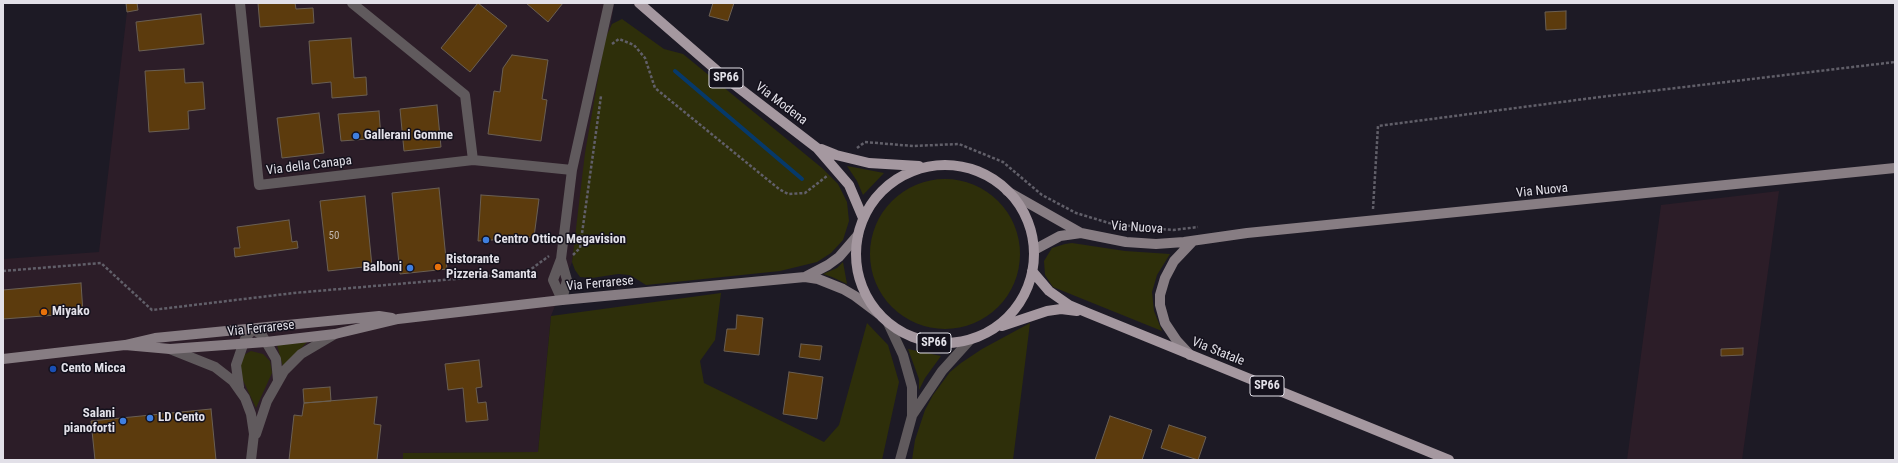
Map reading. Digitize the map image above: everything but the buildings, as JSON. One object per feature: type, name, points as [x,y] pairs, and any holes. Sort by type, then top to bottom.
[{"type":"main road","name":"Via Modena","points":[[639,3],[728,80],[817,148],[836,168],[849,185],[863,218]]},
{"type":"main road","name":"Via Modena","points":[[817,148],[847,158],[889,166],[960,166],[975,170],[988,176],[1008,191],[1022,210],[1028,223],[1034,250],[1029,285],[1020,303],[1003,323],[994,329],[970,340],[952,344],[921,341],[900,332],[888,324],[866,297],[858,276],[856,255],[858,235],[863,218],[873,201],[892,182],[913,171],[927,167]]},
{"type":"main road","name":"Via Nuova","points":[[1034,250],[1060,236],[1081,234],[1136,243],[1170,243],[1895,168]]},
{"type":"main road","name":"Via Nuova","points":[[1008,191],[1081,234]]},
{"type":"main road","name":"Via Ferrarese","points":[[805,277],[828,265],[839,257],[858,235]]},
{"type":"main road","points":[[1190,355],[1177,341],[1165,323],[1160,305],[1160,295],[1165,278],[1174,261],[1192,241]]},
{"type":"main road","name":"Via Statale","points":[[1032,270],[1054,294],[1069,305],[1449,460]]},
{"type":"main road","name":"Via Ferrarese","points":[[125,345],[170,349],[266,342],[335,334],[398,319],[562,300],[805,277],[843,289],[856,296],[879,314]]},
{"type":"main road","name":"Via Statale","points":[[994,329],[1047,311],[1061,310],[1088,313]]},
{"type":"main road","name":"Via Ferrarese","points":[[3,359],[125,345],[155,338],[379,316],[398,319]]},
{"type":"street","name":"Via della Canapa","points":[[240,3],[259,185],[473,160],[572,170]]},
{"type":"street","points":[[352,3],[465,95],[473,160]]},
{"type":"street","points":[[562,300],[553,280],[561,259],[572,170],[608,3]]},
{"type":"street","points":[[888,324],[908,372],[912,393],[912,416],[900,460]]},
{"type":"street","points":[[241,393],[236,365],[244,339],[253,329],[262,335],[276,359],[278,380]]},
{"type":"street","points":[[252,455],[262,414],[278,380],[284,371],[301,354],[335,334]]},
{"type":"street","points":[[912,416],[942,371],[970,340]]},
{"type":"street","points":[[170,349],[215,367],[233,381],[248,406],[253,425],[252,455]]},
{"type":"path","points":[[609,46],[619,39],[634,45],[645,58],[654,88],[779,189],[788,194],[805,194],[836,168]]},
{"type":"path","points":[[1366,210],[1373,210],[1378,126],[1600,97],[1895,62]]},
{"type":"path","points":[[573,255],[580,248],[602,92]]},
{"type":"path","points":[[847,158],[865,142],[913,146],[959,144],[1003,162],[1042,195],[1076,213],[1109,223],[1174,230],[1204,226]]},
{"type":"path","points":[[3,271],[102,263],[152,310],[294,293],[512,274],[530,270],[549,256]]},
{"type":"shaded area","points":[[128,3],[612,3],[614,5],[572,262],[551,316],[538,452],[404,453],[403,460],[3,460],[3,259],[99,252]]},
{"type":"shaded area","points":[[622,19],[664,49],[683,54],[822,168],[838,184],[847,202],[849,221],[843,240],[831,253],[817,262],[780,271],[646,285],[630,275],[618,274],[592,278],[580,277],[572,262],[585,153],[605,39],[612,24]]},
{"type":"shaded area","points":[[847,166],[884,173],[863,195],[857,181]]},
{"type":"shaded area","points":[[945,179],[967,182],[987,192],[998,201],[1007,212],[1017,232],[1020,254],[1017,276],[1007,296],[998,307],[987,316],[967,326],[945,329],[923,326],[903,316],[892,307],[883,296],[873,276],[870,254],[873,232],[883,212],[892,201],[903,192],[923,182]]},
{"type":"shaded area","points":[[1779,191],[1742,460],[1627,460],[1661,205]]},
{"type":"shaded area","points":[[1072,243],[1125,251],[1170,254],[1157,275],[1152,292],[1154,311],[1162,331],[1053,287],[1045,275],[1044,261],[1052,248]]},
{"type":"shaded area","points":[[843,262],[847,284],[823,274],[837,268]]},
{"type":"shaded area","points":[[721,293],[715,340],[700,361],[704,383],[824,442],[839,425],[867,323],[888,345],[899,382],[882,460],[403,460],[403,453],[538,452],[551,316]]},
{"type":"shaded area","points":[[1030,323],[1013,460],[912,460],[915,440],[925,410],[933,395],[950,372],[982,349]]},
{"type":"shaded area","points":[[307,342],[283,367],[277,345]]},
{"type":"shaded area","points":[[908,349],[941,356],[925,378],[919,390],[919,379]]},
{"type":"shaded area","points":[[251,351],[263,354],[270,361],[272,373],[256,408],[239,372],[242,356]]},
{"type":"waterway","points":[[675,71],[802,179]]},
{"type":"place","name":"Gallerani Gomme","points":[[356,136]]},
{"type":"place","name":"Centro Ottico Megavision","points":[[486,240]]},
{"type":"place","name":"Ristorante Pizzeria Samanta","points":[[438,267]]},
{"type":"place","name":"Balboni","points":[[410,268]]},
{"type":"place","name":"Miyako","points":[[44,312]]},
{"type":"place","name":"Cento Micca","points":[[53,369]]},
{"type":"place","name":"LD Cento","points":[[150,418]]},
{"type":"place","name":"Salani pianoforti","points":[[123,421]]}]
